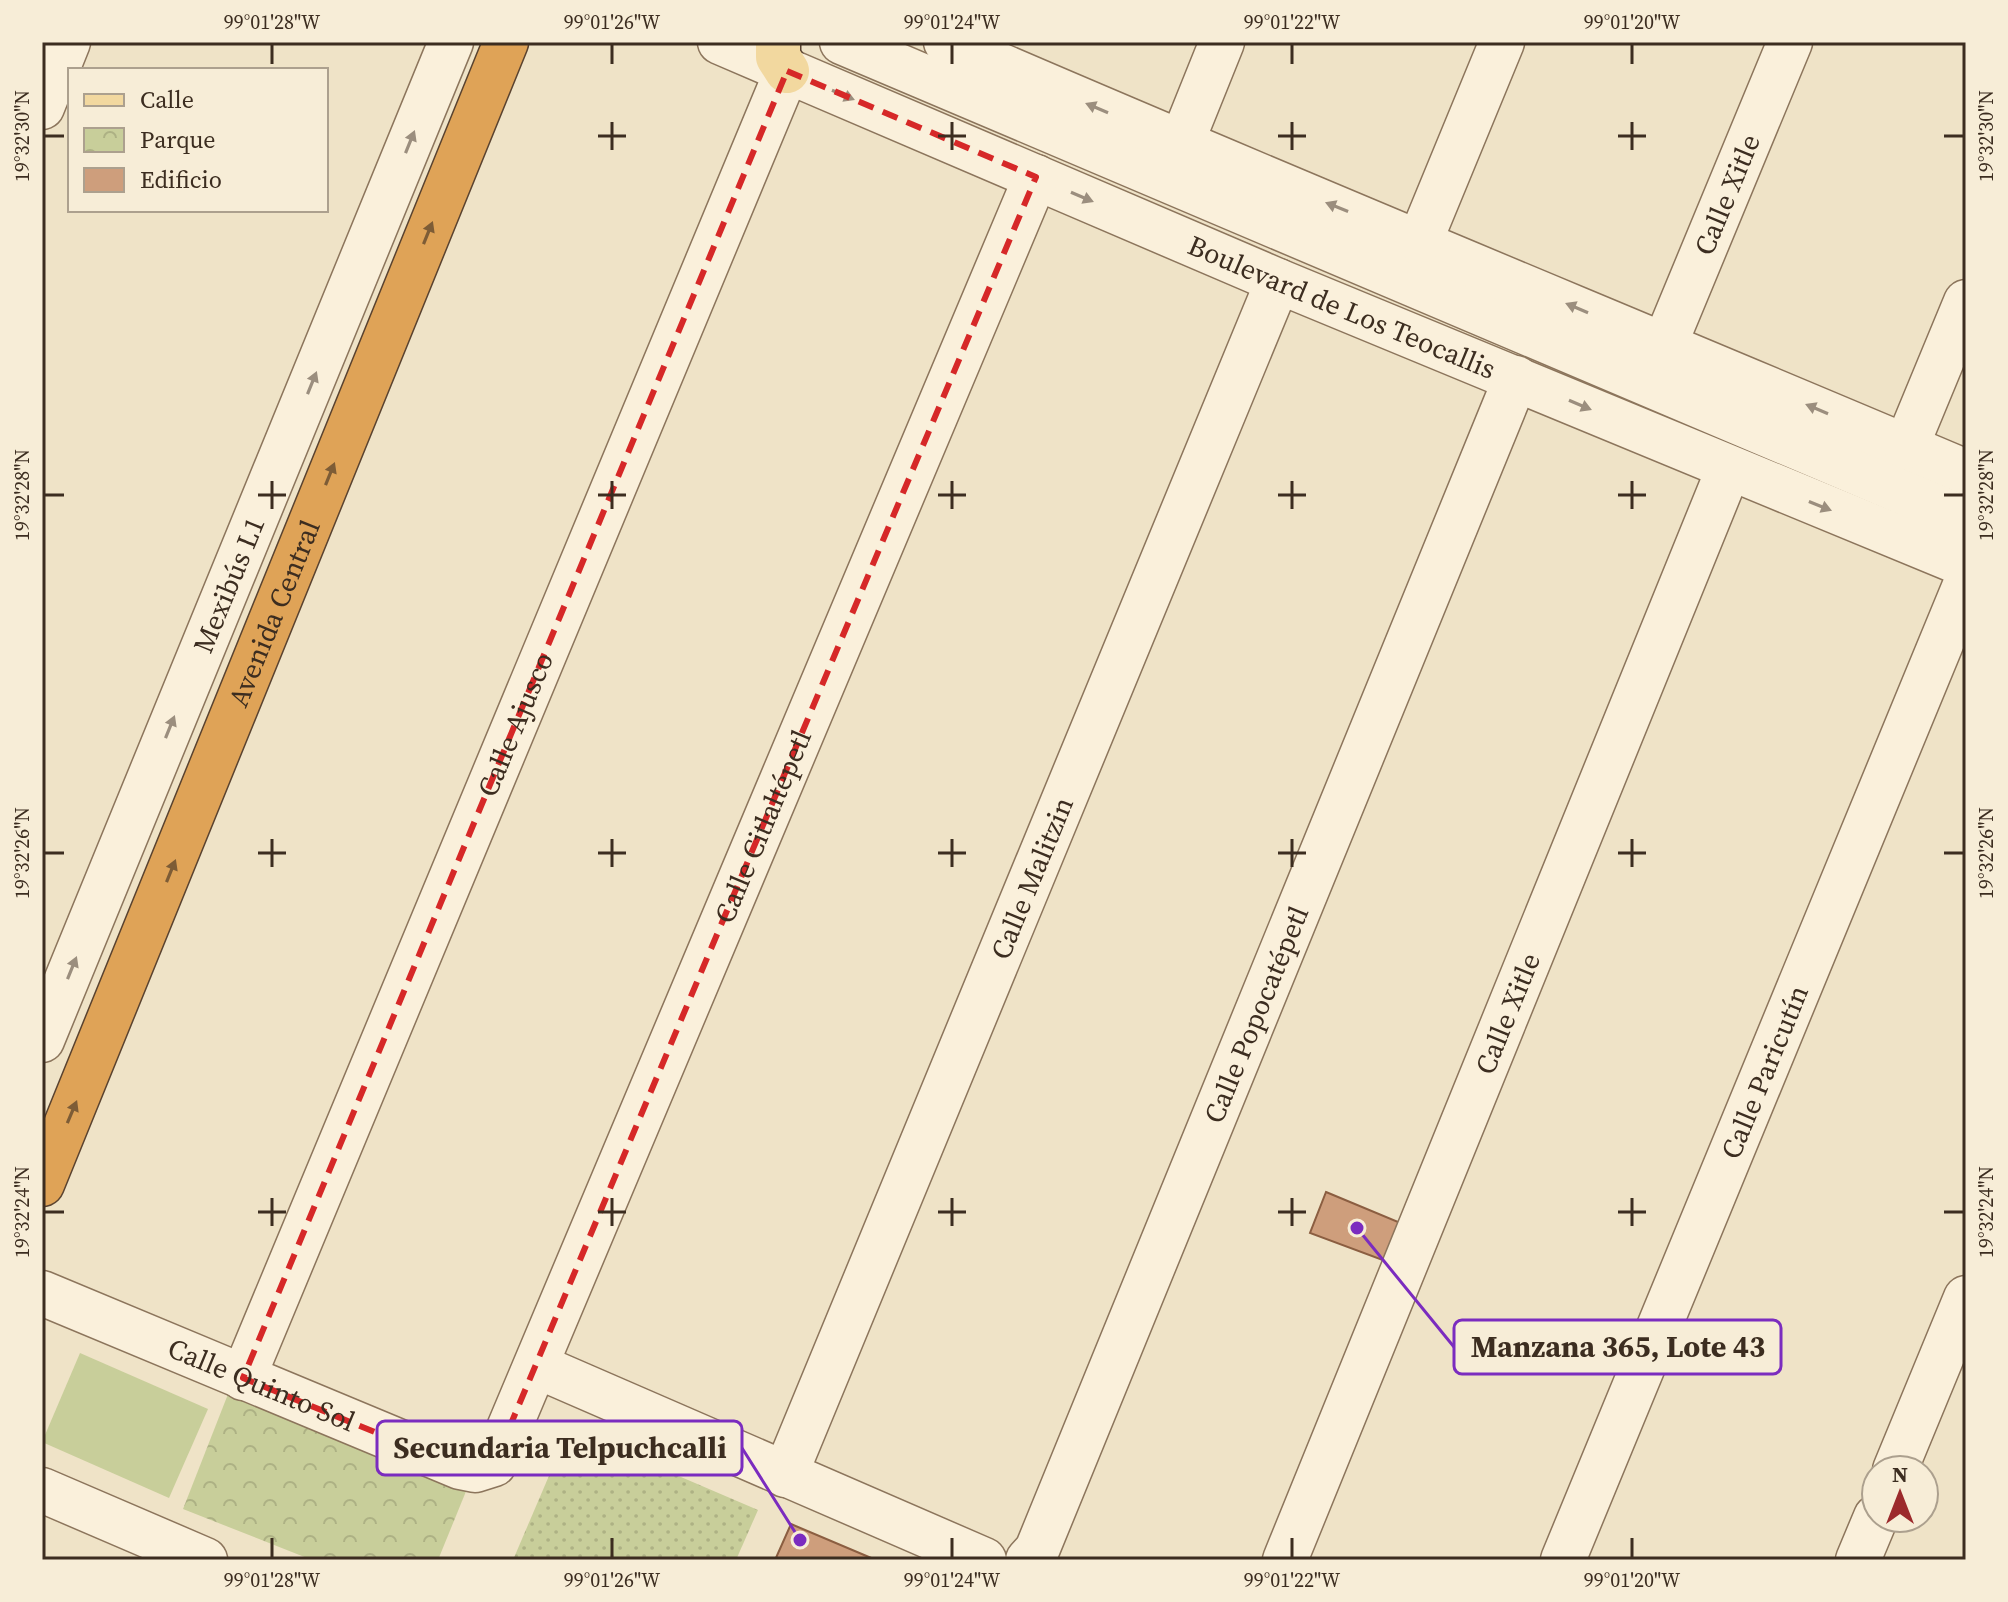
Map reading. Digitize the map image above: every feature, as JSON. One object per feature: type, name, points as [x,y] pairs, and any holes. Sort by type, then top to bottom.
[{"type":"highway","name":"Avenida Central","points":[[42,1184],[506,42]]},
{"type":"street","points":[[42,107],[68,42]]},
{"type":"street","name":"Mexibús L1","points":[[42,1040],[451,42]]},
{"type":"street","name":"Boulevard de Los Teocallis","points":[[720,42],[782,56],[1036,177],[1278,281],[1966,565]]},
{"type":"street","name":"Boulevard de Los Teocallis","points":[[842,42],[1966,519]]},
{"type":"street","points":[[946,42],[1181,144],[1420,241],[1966,472]]},
{"type":"street","points":[[1181,144],[1222,42]]},
{"type":"street","points":[[1420,241],[1502,42]]},
{"type":"street","name":"Calle Xitle","points":[[1664,346],[1790,42]]},
{"type":"street","name":"Calle Ajusco","points":[[243,1378],[782,56]]},
{"type":"street","name":"Calle Citlaltépetl","points":[[484,1469],[494,1464],[500,1455],[1036,177]]},
{"type":"street","name":"Calle Malitzin","points":[[785,1475],[1278,281]]},
{"type":"street","points":[[1906,447],[1966,302]]},
{"type":"street","name":"Calle Popocatépetl","points":[[1028,1560],[1037,1550],[1516,378]]},
{"type":"street","name":"Calle Xitle","points":[[1285,1560],[1729,468]]},
{"type":"street","name":"Calle Paricutín","points":[[1563,1560],[1966,583]]},
{"type":"street","name":"Calle Quinto Sol","points":[[42,1293],[460,1467],[484,1469]]},
{"type":"street","points":[[1902,1454],[1966,1298]]},
{"type":"street","points":[[537,1366],[984,1560]]},
{"type":"street","points":[[42,1490],[184,1556]]},
{"type":"street","points":[[1858,1560],[1869,1534]]},
{"type":"highlighted area","points":[[787,71],[1036,177],[494,1464],[460,1467],[243,1378]]},
{"type":"green space","points":[[80,1353],[208,1409],[169,1498],[42,1442]]},
{"type":"green space","points":[[230,1389],[469,1484],[438,1560],[312,1560],[183,1509]]},
{"type":"green space","points":[[569,1429],[758,1510],[736,1560],[513,1560]]},
{"type":"building","points":[[1326,1192],[1403,1224],[1388,1262],[1310,1233]]},
{"type":"building","points":[[791,1524],[876,1560],[775,1560]]},
{"type":"place","name":"Manzana 365, Lote 43","points":[[1357,1228]]},
{"type":"place","name":"Secundaria Telpuchcalli","points":[[800,1540]]}]
